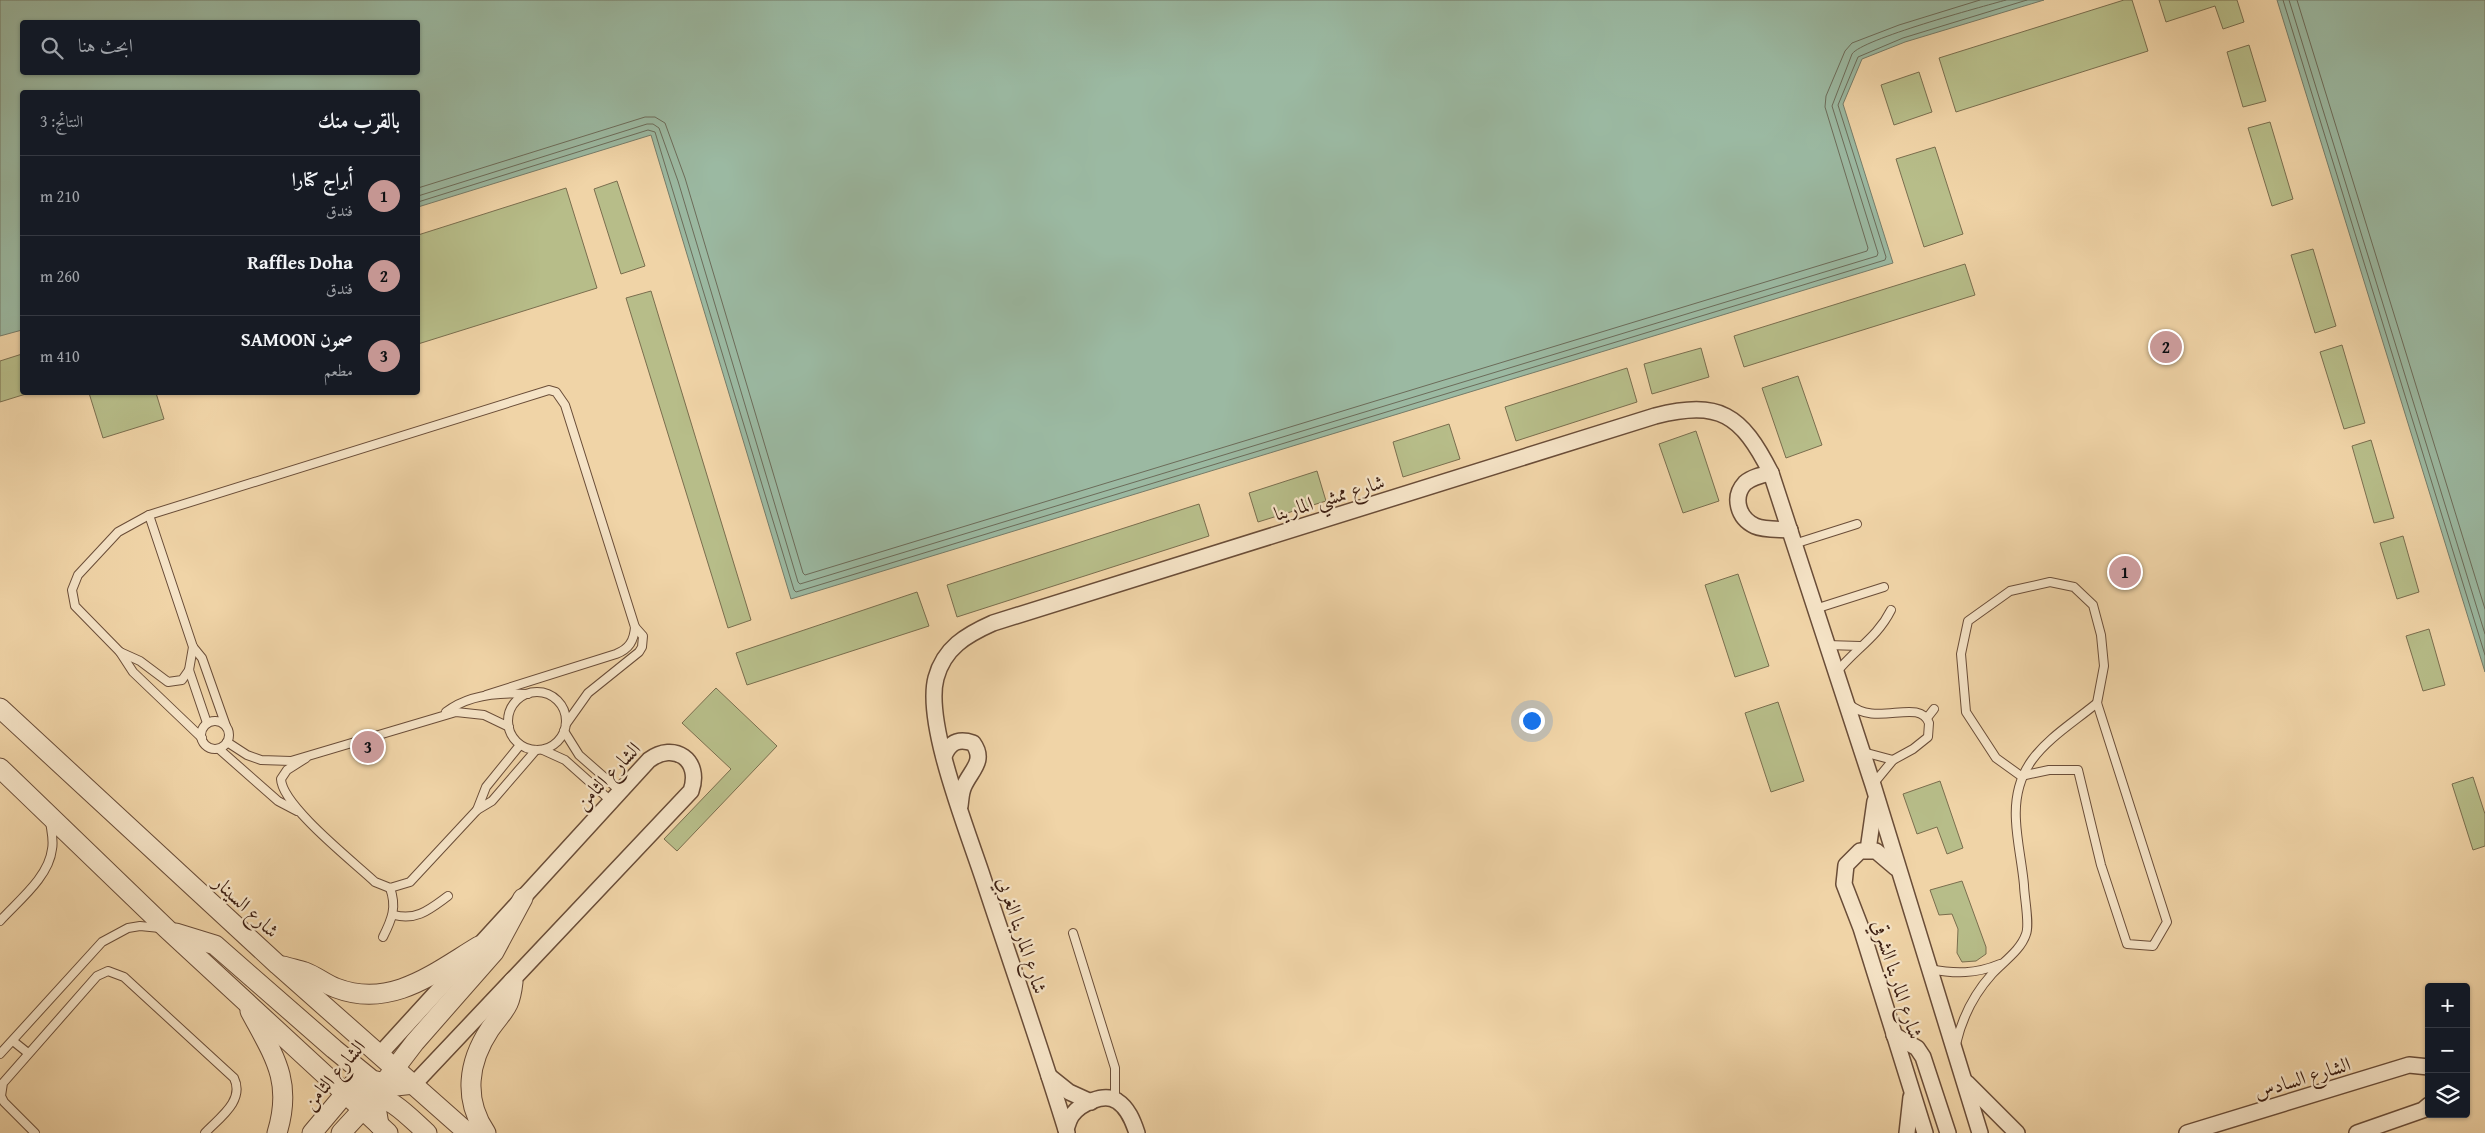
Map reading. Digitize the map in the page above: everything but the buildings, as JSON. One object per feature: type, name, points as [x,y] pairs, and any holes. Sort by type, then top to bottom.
[{"type":"street","name":"شارع ممشي المارينا","points":[[948,651],[966,635],[993,623],[1655,416],[1699,408],[1730,418]]},
{"type":"street","name":"شارع المارينا الشرقي","points":[[1730,418],[1747,433],[1758,447],[1770,473],[1874,791],[1980,1133]]},
{"type":"street","points":[[1770,473],[1756,476],[1745,483],[1739,495],[1740,511],[1744,519],[1756,526],[1792,537]]},
{"type":"street","name":"شارع المارينا الغربي","points":[[948,651],[936,677],[933,698],[935,719],[944,756],[1066,1131]]},
{"type":"street","name":"شارع السينار","points":[[0,708],[278,965],[468,1133]]},
{"type":"street","points":[[944,756],[948,746],[955,741],[965,740],[973,744],[979,756],[977,766],[962,790],[960,808]]},
{"type":"street","name":"الشارع الثامن","points":[[372,1090],[380,1054],[649,760],[664,752],[680,754],[687,760],[694,774],[691,791],[513,982],[414,1084],[396,1105],[380,1130]]},
{"type":"street","points":[[0,768],[169,930],[346,1092],[414,1084]]},
{"type":"street","name":"شارع المارينا الشرقي","points":[[1868,850],[1874,791]]},
{"type":"street","name":"شارع المارينا الشرقي","points":[[1898,871],[1883,855],[1868,850],[1860,852],[1848,860],[1844,874],[1844,884],[1925,1133]]},
{"type":"street","points":[[341,1133],[372,1090],[396,1068],[414,1042],[494,952],[522,898]]},
{"type":"street","points":[[169,930],[215,945],[372,1090],[396,1105],[427,1133]]},
{"type":"street","points":[[278,965],[305,972],[336,988],[366,994],[386,994],[423,979],[479,946]]},
{"type":"street","points":[[486,1133],[471,1100],[471,1076],[483,1042],[510,1001],[513,982]]},
{"type":"street","points":[[242,997],[272,1053],[282,1080],[284,1104],[277,1133]]},
{"type":"street","points":[[1894,1035],[1917,1048],[1923,1057],[1948,1133]]},
{"type":"street","name":"الشارع السادس","points":[[2188,1133],[2206,1130],[2410,1065],[2425,1067]]},
{"type":"street","points":[[1048,1075],[1068,1092],[1091,1102]]},
{"type":"street","points":[[1964,1080],[2017,1133]]},
{"type":"street","points":[[372,1090],[380,1130]]},
{"type":"street","points":[[1907,1133],[1912,1091]]},
{"type":"street","name":"الشارع الثامن","points":[[312,1133],[346,1092]]},
{"type":"street","name":"شارع المارينا الغربي","points":[[1066,1131],[1070,1117],[1076,1110],[1106,1097],[1115,1099]]},
{"type":"street","points":[[1115,1099],[1130,1115],[1137,1133]]},
{"type":"street","points":[[2357,1133],[2425,1109]]},
{"type":"lane","points":[[298,811],[278,801],[219,749],[208,747],[202,738],[129,667],[120,652],[76,606],[72,598],[74,582],[118,532],[149,515],[549,390],[556,392],[562,398],[635,627],[643,636],[642,648],[588,693],[556,743],[540,750],[492,800],[477,810],[415,878],[404,886],[390,888],[375,882],[298,811],[283,790],[281,780],[287,770],[306,758]]},
{"type":"lane","points":[[149,515],[193,647],[202,658],[229,736],[228,742],[219,749]]},
{"type":"lane","points":[[1792,537],[1857,524]]},
{"type":"lane","points":[[2050,582],[2074,587],[2093,605],[2101,635],[2104,666],[2097,703],[2167,922],[2153,946],[2127,944],[2101,865],[2078,770],[2049,770],[2021,776],[1996,758],[1966,712],[1961,654],[1968,621],[2010,592],[2050,582]]},
{"type":"lane","points":[[1815,610],[1884,587]]},
{"type":"lane","points":[[1836,673],[1860,646],[1879,631],[1891,610]]},
{"type":"lane","points":[[442,714],[458,705],[486,695],[622,651],[632,641],[635,627]]},
{"type":"lane","points":[[1827,645],[1860,646]]},
{"type":"lane","points":[[193,647],[190,670],[207,723]]},
{"type":"lane","points":[[120,652],[140,662],[168,682],[182,680],[190,670]]},
{"type":"lane","points":[[486,695],[528,694],[536,692],[552,696],[563,708],[565,728],[579,755],[616,796]]},
{"type":"lane","points":[[528,694],[519,699],[512,707],[508,717],[511,734],[520,745],[540,750],[565,760],[616,796]]},
{"type":"lane","points":[[1844,699],[1865,714],[1875,715],[1913,711],[1920,712],[1928,718]]},
{"type":"lane","points":[[1954,1048],[1972,1001],[2027,933],[2022,858],[2016,822],[2016,794],[2021,776],[2048,741],[2097,703]]},
{"type":"lane","points":[[1874,791],[1892,760],[1913,749],[1928,737],[1930,730],[1928,718],[1934,709]]},
{"type":"lane","points":[[228,742],[247,755],[261,760],[291,761],[306,758],[442,714],[456,712],[477,713],[509,727]]},
{"type":"lane","points":[[202,738],[203,727],[207,723],[217,721],[226,726]]},
{"type":"lane","points":[[477,810],[486,788],[520,745]]},
{"type":"lane","points":[[1861,751],[1892,760]]},
{"type":"lane","points":[[0,921],[38,880],[49,861],[53,841],[49,814]]},
{"type":"lane","points":[[383,937],[394,915],[393,897],[390,888]]},
{"type":"lane","points":[[394,915],[410,918],[418,916],[448,896]]},
{"type":"lane","points":[[0,1054],[102,942],[128,928],[140,926],[169,930]]},
{"type":"lane","points":[[1073,933],[1115,1068],[1115,1099]]},
{"type":"lane","points":[[1930,969],[1948,973],[1968,973],[1986,970],[2004,962]]},
{"type":"lane","points":[[35,1133],[9,1107],[2,1096],[2,1083],[97,976],[108,972],[120,974],[234,1078],[238,1088],[236,1099],[205,1133]]},
{"type":"lane","points":[[13,1041],[28,1053]]},
{"type":"shaded area","points":[[2124,0],[2132,0],[2148,51],[1956,112],[1939,58]]},
{"type":"shaded area","points":[[2159,0],[2237,0],[2244,22],[2223,29],[2215,6],[2166,22]]},
{"type":"shaded area","points":[[2249,45],[2266,101],[2243,107],[2227,52]]},
{"type":"shaded area","points":[[1919,72],[1932,112],[1894,125],[1881,85]]},
{"type":"shaded area","points":[[2270,122],[2293,199],[2272,206],[2248,128]]},
{"type":"shaded area","points":[[1935,147],[1963,234],[1924,247],[1896,159]]},
{"type":"shaded area","points":[[617,181],[645,266],[621,274],[594,189]]},
{"type":"shaded area","points":[[566,188],[597,288],[420,343],[420,234]]},
{"type":"shaded area","points":[[2313,249],[2336,326],[2315,333],[2291,255]]},
{"type":"shaded area","points":[[1965,264],[1975,295],[1744,367],[1734,336]]},
{"type":"shaded area","points":[[651,291],[751,620],[728,628],[626,298]]},
{"type":"shaded area","points":[[2342,345],[2365,423],[2344,429],[2320,352]]},
{"type":"shaded area","points":[[1701,348],[1709,377],[1652,394],[1644,364]]},
{"type":"shaded area","points":[[20,355],[20,395],[23,395],[0,402],[0,361]]},
{"type":"shaded area","points":[[1627,368],[1637,402],[1516,441],[1505,407]]},
{"type":"shaded area","points":[[1798,376],[1822,445],[1786,458],[1762,388]]},
{"type":"shaded area","points":[[90,395],[157,395],[164,419],[103,438]]},
{"type":"shaded area","points":[[1449,424],[1460,459],[1403,477],[1393,442]]},
{"type":"shaded area","points":[[1696,431],[1719,501],[1683,513],[1659,444]]},
{"type":"shaded area","points":[[2371,440],[2394,518],[2374,523],[2352,446]]},
{"type":"shaded area","points":[[1317,471],[1326,501],[1258,522],[1249,493]]},
{"type":"shaded area","points":[[1199,504],[1209,536],[957,617],[947,585]]},
{"type":"shaded area","points":[[2403,536],[2419,592],[2397,599],[2380,543]]},
{"type":"shaded area","points":[[1738,574],[1769,666],[1735,677],[1705,585]]},
{"type":"shaded area","points":[[917,592],[929,626],[747,685],[736,653]]},
{"type":"shaded area","points":[[2429,629],[2445,685],[2423,691],[2406,636]]},
{"type":"shaded area","points":[[716,688],[777,746],[677,851],[664,839],[731,769],[682,723]]},
{"type":"shaded area","points":[[1778,702],[1804,781],[1771,792],[1745,713]]},
{"type":"shaded area","points":[[2473,777],[2485,814],[2485,846],[2473,850],[2452,784]]},
{"type":"shaded area","points":[[1940,781],[1963,848],[1947,854],[1937,827],[1917,834],[1903,794]]},
{"type":"shaded area","points":[[1962,881],[1986,947],[1986,954],[1976,961],[1962,962],[1957,953],[1958,929],[1952,914],[1939,915],[1930,890]]},
{"type":"water","points":[[0,0],[2044,0],[1905,42],[1862,59],[1843,104],[1893,263],[791,599],[651,135],[420,206],[420,90],[20,90],[20,331],[0,336]]},
{"type":"water","points":[[2277,0],[2485,0],[2485,672]]},
{"type":"place","name":"Raffles Doha","points":[[2166,347]]},
{"type":"place","name":"أبراج كتارا","points":[[2125,572]]},
{"type":"place","name":"صمون SAMOON","points":[[368,747]]}]
